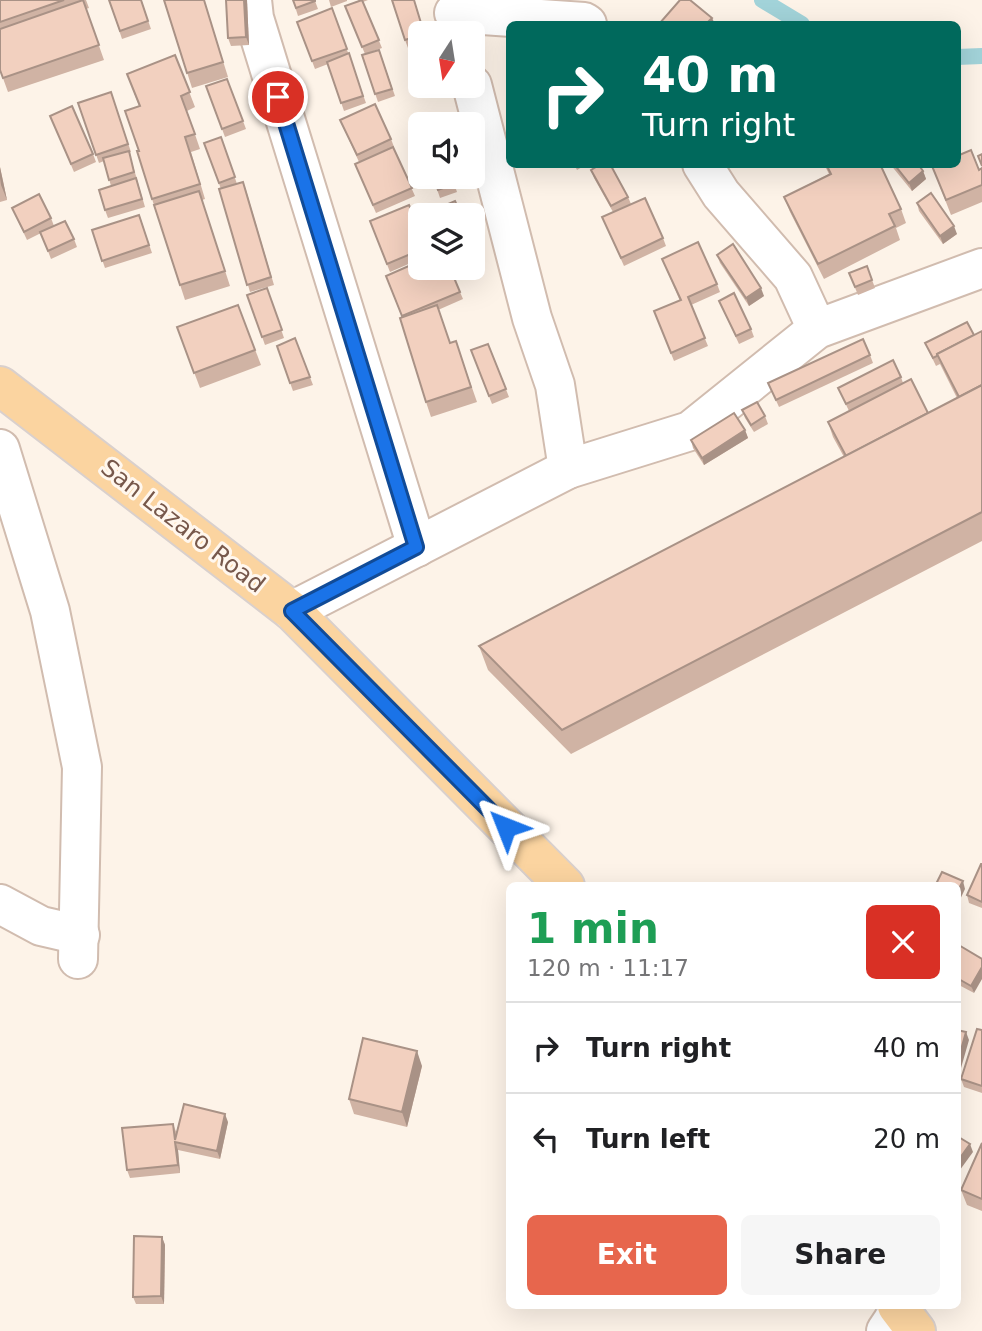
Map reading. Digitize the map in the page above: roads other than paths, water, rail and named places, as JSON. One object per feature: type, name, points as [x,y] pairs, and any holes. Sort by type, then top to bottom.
[{"type":"main road","name":"San Lazaro Road","points":[[0,386],[292,611],[561,882]]},
{"type":"street","points":[[252,0],[254,18],[416,547]]},
{"type":"street","points":[[453,15],[565,21]]},
{"type":"street","points":[[475,98],[532,318],[555,385],[568,469]]},
{"type":"street","points":[[705,168],[721,194],[793,278],[817,329]]},
{"type":"street","points":[[292,611],[568,469],[690,431],[817,329],[982,268]]},
{"type":"street","points":[[0,449],[50,611],[82,767],[79,947],[0,904]]},
{"type":"waterway","points":[[762,0],[797,21]]},
{"type":"waterway","points":[[961,57],[982,56]]}]
